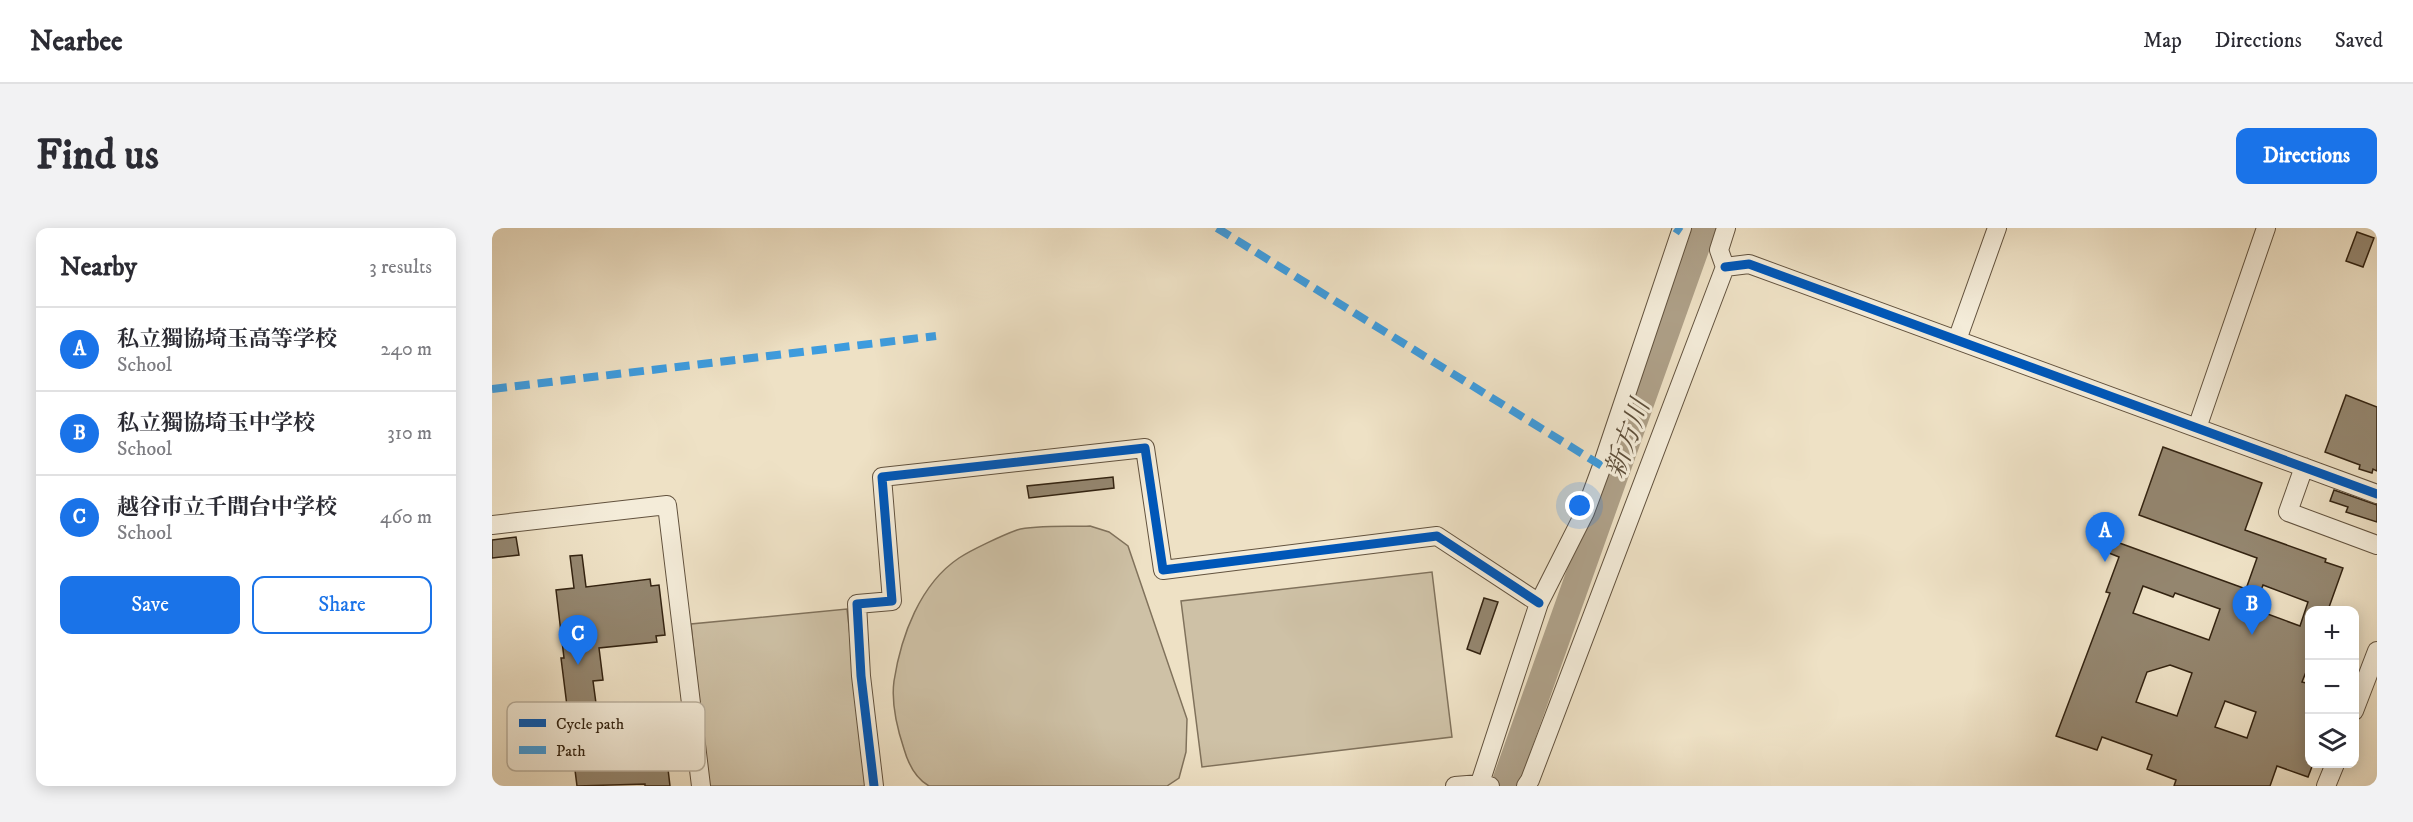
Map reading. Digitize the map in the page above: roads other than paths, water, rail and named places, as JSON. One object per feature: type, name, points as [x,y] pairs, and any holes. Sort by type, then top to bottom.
[{"type":"street","points":[[1455,786],[1483,785],[1539,603],[1585,512],[1682,228]]},
{"type":"street","points":[[1534,784],[1725,267],[1719,250],[1726,228]]},
{"type":"street","points":[[1957,340],[1997,228]]},
{"type":"street","points":[[2197,428],[2266,228]]},
{"type":"street","points":[[1725,267],[1749,264],[2377,494]]},
{"type":"street","points":[[873,786],[861,676],[857,604],[892,601],[882,477],[1145,448],[1163,570],[1437,536],[1539,603]]},
{"type":"street","points":[[2304,467],[2288,513],[2377,546]]},
{"type":"street","points":[[492,525],[667,505],[691,702]]},
{"type":"street","points":[[2359,700],[2377,651]]},
{"type":"street","points":[[2326,786],[2333,768]]},
{"type":"street","points":[[699,771],[701,786]]},
{"type":"waterway","name":"新方川","points":[[1504,786],[1703,228]]},
{"type":"place","name":"私立獨協埼玉高等学校","points":[[2105,562]]},
{"type":"place","name":"私立獨協埼玉中学校","points":[[2252,635]]},
{"type":"place","name":"越谷市立千間台中学校","points":[[578,665]]}]
